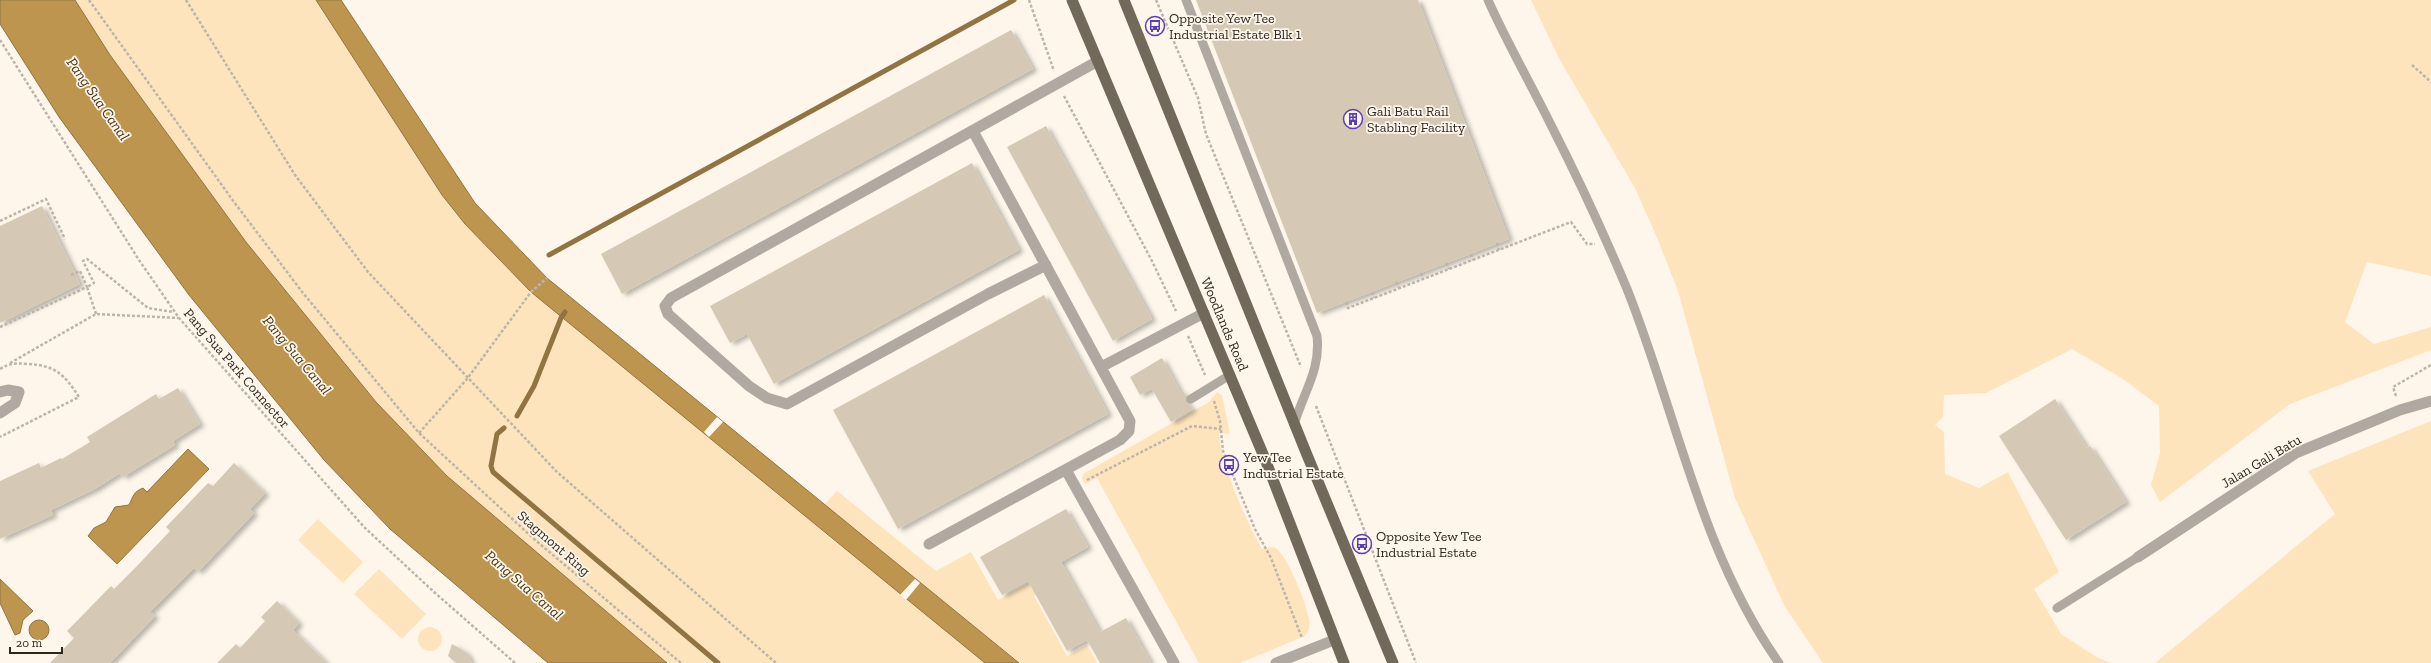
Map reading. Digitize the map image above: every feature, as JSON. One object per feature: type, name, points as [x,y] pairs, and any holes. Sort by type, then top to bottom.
[{"type":"main road","name":"Woodlands Road","points":[[1072,0],[1266,459],[1344,663]]},
{"type":"main road","name":"Woodlands Road","points":[[1124,0],[1294,425],[1393,663]]},
{"type":"street","points":[[1046,265],[988,294],[787,404],[767,398],[749,386],[668,314],[665,306],[671,298],[973,132],[1098,61]]},
{"type":"street","points":[[929,544],[1120,440],[1129,431],[1130,421],[973,132]]},
{"type":"street","points":[[1101,367],[1204,313]]},
{"type":"street","points":[[0,392],[8,390],[19,392],[15,403],[0,413]]},
{"type":"street","name":"Jalan Gali Batu","points":[[2138,557],[2296,453],[2400,410],[2431,401]]},
{"type":"street","points":[[1066,470],[1174,663]]},
{"type":"street","points":[[1276,663],[1334,640]]},
{"type":"lane","points":[[1186,0],[1317,336],[1319,353],[1308,387],[1300,402],[1294,425]]},
{"type":"lane","points":[[1488,0],[1553,127],[1607,244],[1650,354],[1708,524],[1733,585],[1757,631],[1779,663]]},
{"type":"lane","points":[[1191,399],[1230,375]]},
{"type":"lane","points":[[2057,608],[2138,557]]},
{"type":"path","name":"Stagmont Ring","points":[[89,0],[234,202],[303,293],[419,432],[534,539],[681,663]]},
{"type":"path","points":[[186,0],[295,175],[368,272],[467,379],[557,472],[776,663]]},
{"type":"path","points":[[1156,0],[1198,98],[1206,134],[1308,387],[1416,663]]},
{"type":"path","name":"Pang Sua Park Connector","points":[[0,40],[65,145],[174,312],[364,527],[434,592],[515,663]]},
{"type":"path","points":[[2412,65],[2431,82]]},
{"type":"path","points":[[0,221],[46,200],[65,239]]},
{"type":"path","points":[[1346,302],[1348,308],[1571,222],[1587,244]]},
{"type":"path","points":[[1497,243],[1499,250]]},
{"type":"path","points":[[1471,254],[1473,260]]},
{"type":"path","points":[[0,327],[94,283],[83,261],[87,259],[148,308],[174,312]]},
{"type":"path","points":[[1446,263],[1449,269]]},
{"type":"path","points":[[71,275],[80,271],[87,286],[96,314]]},
{"type":"path","points":[[1421,273],[1424,279]]},
{"type":"path","points":[[419,432],[467,379],[531,292],[547,278]]},
{"type":"path","points":[[1396,282],[1399,288]]},
{"type":"path","points":[[1372,292],[1374,298]]},
{"type":"path","points":[[0,369],[96,314],[179,318]]},
{"type":"path","points":[[0,437],[79,397],[60,373],[45,364],[10,363]]},
{"type":"path","points":[[2400,410],[2393,387],[2431,365]]},
{"type":"path","points":[[1075,486],[1192,426],[1221,429]]},
{"type":"shaded area","points":[[75,0],[316,0],[442,195],[465,224],[529,289],[985,663],[667,663],[447,476],[376,402],[246,242],[110,55]]},
{"type":"shaded area","points":[[1531,0],[2431,0],[2431,276],[2367,262],[2345,322],[2374,344],[2431,327],[2431,350],[2290,404],[2160,502],[2151,485],[2160,453],[2159,406],[2123,379],[2072,349],[1986,393],[1944,395],[1943,417],[1935,425],[1944,432],[1945,474],[1979,488],[2008,472],[2059,572],[2034,589],[2061,634],[2098,658],[2112,663],[1823,663],[1785,607],[1735,498],[1678,291],[1658,240],[1635,188],[1561,62]]},
{"type":"shaded area","points":[[1217,392],[1222,395],[1230,434],[1219,433],[1221,447],[1229,477],[1235,492],[1262,549],[1271,547],[1277,549],[1288,564],[1301,594],[1310,622],[1305,636],[1240,663],[1199,663],[1097,478],[1085,484],[1082,478],[1083,474],[1209,402]]},
{"type":"shaded area","points":[[2431,421],[2431,663],[2155,663],[2335,514],[2308,471]]},
{"type":"shaded area","points":[[837,491],[936,571],[971,552],[998,600],[1041,576],[1048,588],[1034,596],[1067,656],[1087,645],[1097,663],[1019,663],[824,505]]},
{"type":"shaded area","points":[[318,519],[363,562],[343,583],[298,540]]},
{"type":"shaded area","points":[[379,569],[426,614],[402,639],[354,594]]},
{"type":"shaded area","points":[[430,627],[435,628],[441,634],[441,644],[435,650],[430,651],[425,650],[419,644],[418,639],[419,634],[425,628]]},
{"type":"water","name":"Pang Sua Canal","points":[[0,0],[75,0],[110,55],[246,242],[376,402],[447,476],[667,663],[548,663],[390,529],[324,460],[189,295],[59,117],[0,24]]},
{"type":"water","points":[[316,0],[341,0],[475,203],[547,278],[1019,663],[985,663],[531,292],[465,224],[442,195]]},
{"type":"water","points":[[188,449],[209,469],[117,564],[88,536],[94,528],[106,522],[115,507],[129,505],[137,491],[143,488],[147,492]]},
{"type":"water","points":[[0,579],[33,611],[23,620],[20,633],[15,635],[0,603]]},
{"type":"water","points":[[39,620],[46,623],[49,630],[46,637],[39,640],[32,637],[29,630],[32,623]]},
{"type":"pier","points":[[717,417],[723,422],[709,437],[704,432]]},
{"type":"pier","points":[[915,579],[920,583],[906,600],[900,595]]},
{"type":"building","name":"Gali Batu Rail Stabling Facility","points":[[1196,0],[1418,0],[1509,239],[1317,313]]},
{"type":"building","points":[[1011,30],[1033,69],[622,294],[601,254]]},
{"type":"building","points":[[1046,126],[1152,319],[1113,341],[1007,147]]},
{"type":"building","points":[[972,163],[1019,250],[774,384],[747,334],[730,343],[710,306]]},
{"type":"building","points":[[42,206],[80,284],[0,323],[0,226]]},
{"type":"building","points":[[1044,295],[1108,414],[898,529],[833,410]]},
{"type":"building","points":[[1162,358],[1181,393],[1183,391],[1186,396],[1186,402],[1193,409],[1171,422],[1152,389],[1140,395],[1130,377]]},
{"type":"building","points":[[178,388],[200,424],[173,441],[175,445],[123,477],[120,473],[95,489],[51,510],[53,515],[0,539],[0,481],[39,463],[41,468],[61,458],[62,459],[90,442],[87,437],[156,394],[159,399]]},
{"type":"building","points":[[2055,399],[2087,448],[2090,446],[2126,502],[2066,540],[1999,436]]},
{"type":"building","points":[[234,463],[265,493],[250,509],[254,513],[198,572],[194,568],[150,612],[155,616],[110,663],[50,663],[74,638],[67,631],[111,586],[114,589],[136,567],[170,531],[166,527],[208,483],[213,486]]},
{"type":"building","points":[[1066,509],[1088,547],[1061,562],[1100,632],[1126,618],[1151,663],[1100,663],[1087,640],[1067,651],[1028,581],[1002,595],[980,557]]},
{"type":"building","points":[[277,601],[299,623],[293,630],[327,663],[217,663],[236,644],[240,648],[265,621],[261,617]]},
{"type":"building","points":[[452,644],[466,652],[472,663],[456,663],[448,656]]},
{"type":"waterway","points":[[549,255],[1014,0]]},
{"type":"waterway","points":[[517,416],[534,386],[561,318],[565,312]]},
{"type":"waterway","points":[[504,428],[497,434],[491,466],[493,472],[718,663]]},
{"type":"place","name":"Opposite Yew Tee Industrial Estate Blk 1","points":[[1155,26]]},
{"type":"place","name":"Gali Batu Rail Stabling Facility","points":[[1353,119]]},
{"type":"place","name":"Yew Tee Industrial Estate","points":[[1229,465]]},
{"type":"place","name":"Opposite Yew Tee Industrial Estate","points":[[1362,544]]}]
